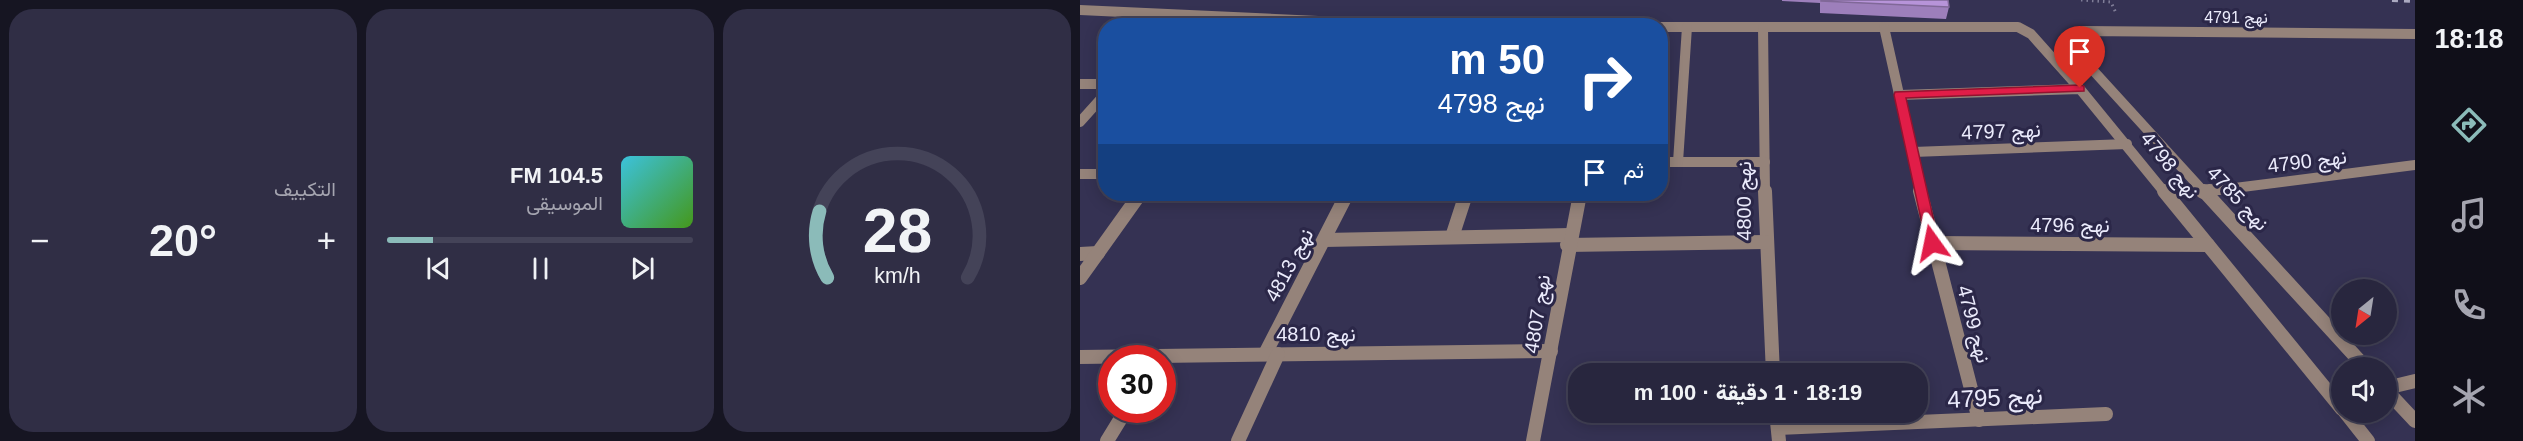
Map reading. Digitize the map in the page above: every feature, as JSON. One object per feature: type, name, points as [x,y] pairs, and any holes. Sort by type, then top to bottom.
[{"type":"street","points":[[1080,10],[1203,18]]},
{"type":"street","name":"نهج 4798","points":[[1668,27],[2018,27],[2031,34],[2127,144],[2331,393]]},
{"type":"street","points":[[1678,162],[1687,27]]},
{"type":"street","name":"نهج 4800","points":[[1763,27],[1765,242],[1772,363]]},
{"type":"street","name":"نهج 4799","points":[[1884,27],[1932,243],[1979,420]]},
{"type":"street","name":"نهج 4791","points":[[2080,56],[2076,44],[2079,36],[2083,31],[2095,30],[2415,34]]},
{"type":"street","name":"نهج 4785","points":[[2080,56],[2356,357]]},
{"type":"street","points":[[1080,84],[1098,84]]},
{"type":"street","points":[[1900,95],[2080,88]]},
{"type":"street","points":[[1080,122],[1098,102]]},
{"type":"street","name":"نهج 4797","points":[[1913,152],[2127,144]]},
{"type":"street","points":[[1668,162],[1765,162]]},
{"type":"street","name":"نهج 4790","points":[[2203,192],[2415,165]]},
{"type":"street","points":[[1080,174],[1098,174]]},
{"type":"street","points":[[1080,278],[1135,201]]},
{"type":"street","name":"نهج 4813","points":[[1238,441],[1271,354],[1344,201]]},
{"type":"street","points":[[1452,237],[1464,201]]},
{"type":"street","name":"نهج 4807","points":[[1533,441],[1551,351],[1569,240],[1578,201]]},
{"type":"street","points":[[1324,240],[1452,237],[1765,242]]},
{"type":"street","name":"نهج 4796","points":[[1932,243],[2208,245]]},
{"type":"street","points":[[1080,254],[1098,253]]},
{"type":"street","name":"نهج 4810","points":[[1176,357],[1551,351]]},
{"type":"street","name":"نهج 4810","points":[[1080,357],[1098,357]]},
{"type":"street","points":[[2397,386],[2415,381]]},
{"type":"street","points":[[2397,401],[2415,421]]},
{"type":"street","name":"نهج 4795","points":[[1778,435],[1979,420],[2106,414]]},
{"type":"street","points":[[1107,441],[1118,423]]},
{"type":"street","name":"نهج 4798","points":[[2354,423],[2368,441]]},
{"type":"path","points":[[2081,1],[2111,3],[2117,16],[2106,16]]},
{"type":"building","points":[[1948,0],[1949,7],[1821,1]]},
{"type":"railway","points":[[2392,0],[2415,1]]},
{"type":"route","points":[[1932,243],[1900,95],[2080,88]]}]
